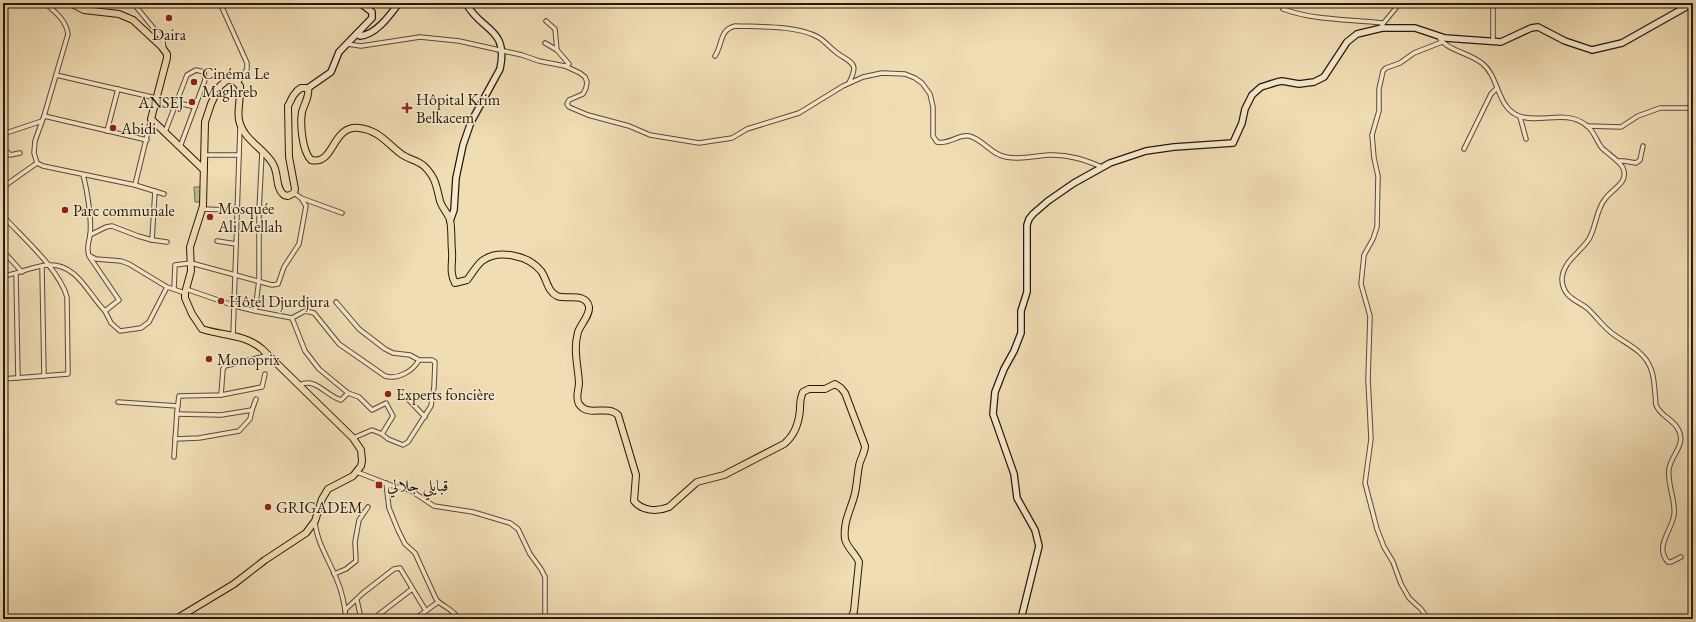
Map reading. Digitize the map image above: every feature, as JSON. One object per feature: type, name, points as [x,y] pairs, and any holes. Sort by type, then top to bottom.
[{"type":"main road","points":[[70,3],[84,10],[119,14],[133,20],[165,50],[167,58],[151,119],[203,169]]},
{"type":"main road","points":[[176,619],[234,584],[265,560],[306,533],[315,521],[322,499],[328,489],[357,472],[361,466],[362,456],[359,446],[353,438],[269,355],[252,342],[202,329],[186,303],[185,291],[191,277],[190,243],[202,209],[205,122],[217,91],[220,86],[228,80],[238,83],[241,92],[239,112],[240,124],[247,136],[274,165],[281,193],[288,196],[294,193],[295,189],[289,157],[288,106],[297,91],[301,88],[308,88],[309,92],[302,113],[302,134],[305,152],[310,160],[316,162],[322,160],[335,140],[350,128],[363,128],[383,137],[402,156],[418,162],[430,173],[435,180],[440,203],[450,221],[452,259],[450,271],[455,283],[467,280],[476,267],[488,258],[500,255],[510,255],[537,267],[541,271],[551,290],[556,295],[561,297],[582,298],[586,300],[589,305],[588,311],[580,328],[576,342],[575,362],[579,382],[579,404],[588,410],[614,411],[618,415],[636,475],[634,501],[638,506],[648,510],[664,509],[669,507],[697,482],[724,475],[784,444],[790,438],[796,427],[800,409],[800,400],[803,392],[809,389],[825,389],[835,384],[841,388],[845,393],[865,446],[865,452],[859,466],[854,497],[844,528],[845,540],[859,562],[854,612],[851,619]]},
{"type":"street","points":[[45,3],[61,18],[67,27],[68,34],[44,116],[35,141],[34,153],[37,163],[43,166],[83,175],[135,184],[164,194]]},
{"type":"street","points":[[133,3],[160,36],[165,50]]},
{"type":"street","points":[[220,3],[247,63],[247,69],[238,83]]},
{"type":"street","points":[[308,88],[330,72],[339,52],[373,16],[370,9],[360,3]]},
{"type":"street","points":[[357,34],[360,36],[368,34],[387,19],[399,3]]},
{"type":"street","points":[[450,221],[454,210],[456,178],[463,145],[471,122],[500,69],[502,60],[500,41],[496,35],[472,12],[466,3]]},
{"type":"street","points":[[1021,619],[1038,546],[1035,530],[1017,498],[1014,474],[993,414],[995,392],[1021,333],[1021,311],[1027,292],[1027,225],[1029,219],[1048,201],[1074,183],[1103,167],[1146,151],[1174,147],[1233,143],[1242,122],[1245,109],[1252,95],[1261,87],[1282,81],[1299,84],[1314,82],[1324,77],[1351,38],[1356,34],[1382,26],[1400,3]]},
{"type":"street","points":[[1493,3],[1493,41]]},
{"type":"street","points":[[1283,9],[1298,15],[1316,18],[1382,26],[1415,28],[1445,38],[1501,42],[1530,28],[1538,27],[1565,41],[1592,50],[1622,43],[1692,3]]},
{"type":"street","points":[[546,21],[555,30],[557,50]]},
{"type":"street","points":[[715,56],[725,31],[736,26],[807,32],[819,38],[835,52],[850,62],[854,67],[854,72],[849,83]]},
{"type":"street","points":[[1438,36],[1448,47],[1467,54],[1483,63],[1491,73],[1499,95],[1511,111],[1520,117],[1562,117],[1575,119],[1587,126],[1601,146],[1611,157],[1618,161],[1623,169],[1625,179],[1604,199],[1589,239],[1563,271],[1562,281],[1564,291],[1573,300],[1588,309],[1612,334],[1640,353],[1646,359],[1654,375],[1656,406],[1679,429],[1681,441],[1669,469],[1670,488],[1674,499],[1674,517],[1665,534],[1663,557],[1668,562],[1681,557]]},
{"type":"street","points":[[347,44],[361,46],[420,37],[459,41],[565,66],[580,73],[585,77],[587,82],[583,94],[569,100],[567,104],[569,107],[588,115],[629,126],[650,135],[699,143],[732,138],[747,129],[799,113],[849,83],[863,77],[882,73],[905,74],[922,83],[930,94],[933,107],[933,136],[937,142],[948,142],[963,135],[976,138],[1000,156],[1028,159],[1047,155],[1061,155],[1079,158],[1103,167]]},
{"type":"street","points":[[1428,619],[1421,609],[1409,598],[1401,584],[1393,562],[1384,547],[1377,529],[1365,483],[1371,439],[1368,378],[1370,316],[1361,284],[1364,255],[1373,239],[1377,227],[1378,176],[1374,158],[1372,135],[1379,111],[1379,89],[1383,72],[1386,68],[1400,63],[1414,53],[1442,42]]},
{"type":"street","points":[[545,43],[557,50],[569,64],[565,66]]},
{"type":"street","points":[[165,132],[187,75],[196,70],[204,72],[205,80],[180,147]]},
{"type":"street","points":[[56,75],[195,108]]},
{"type":"street","points":[[1464,149],[1491,94],[1497,88]]},
{"type":"street","points":[[107,131],[118,89]]},
{"type":"street","points":[[1587,126],[1621,128],[1638,116],[1660,108],[1689,108],[1693,110]]},
{"type":"street","points":[[44,116],[147,140]]},
{"type":"street","points":[[1520,117],[1526,139]]},
{"type":"street","points":[[135,184],[151,119]]},
{"type":"street","points":[[3,134],[42,121]]},
{"type":"street","points":[[233,336],[240,124]]},
{"type":"street","points":[[1618,161],[1636,163],[1640,160],[1643,146]]},
{"type":"street","points":[[3,149],[10,155],[20,154]]},
{"type":"street","points":[[255,311],[259,280],[259,211],[262,152]]},
{"type":"street","points":[[203,155],[239,155]]},
{"type":"street","points":[[3,187],[37,163]]},
{"type":"street","points":[[83,175],[88,202],[90,236],[87,249],[89,256],[119,300],[104,311]]},
{"type":"street","points":[[152,240],[155,191]]},
{"type":"street","points":[[294,193],[301,198],[342,213]]},
{"type":"street","points":[[174,289],[175,265],[191,263],[259,280],[273,285],[278,284],[284,267],[298,248],[306,206],[301,198]]},
{"type":"street","points":[[202,209],[259,211]]},
{"type":"street","points":[[3,216],[62,282],[67,297],[68,374],[3,379]]},
{"type":"street","points":[[90,236],[106,227],[112,226],[138,236],[167,242]]},
{"type":"street","points":[[217,241],[236,244]]},
{"type":"street","points":[[3,251],[22,272]]},
{"type":"street","points":[[89,256],[96,259],[121,261],[129,264],[167,287],[235,306],[292,318],[305,311],[314,313],[339,344],[385,376],[392,378],[402,375],[417,364],[419,360]]},
{"type":"street","points":[[3,276],[48,265],[67,269],[79,278],[104,311],[111,323],[120,331],[141,328],[149,322],[167,287]]},
{"type":"street","points":[[42,267],[44,376]]},
{"type":"street","points":[[16,274],[18,378]]},
{"type":"street","points":[[336,302],[358,329],[385,349],[393,353],[410,355],[419,360],[432,360],[436,367],[431,406],[408,442],[404,444],[372,430],[353,438]]},
{"type":"street","points":[[292,318],[306,351],[319,369],[348,393],[359,397],[372,410],[386,403],[393,416],[382,434]]},
{"type":"street","points":[[221,395],[223,369],[225,366],[269,355]]},
{"type":"street","points":[[174,457],[174,439],[179,396],[221,395],[262,387],[265,374]]},
{"type":"street","points":[[299,385],[303,383],[314,384],[341,400],[348,393]]},
{"type":"street","points":[[405,396],[425,417]]},
{"type":"street","points":[[174,439],[199,438],[239,431],[250,419],[256,399]]},
{"type":"street","points":[[118,402],[178,406]]},
{"type":"street","points":[[177,414],[221,415],[252,410]]},
{"type":"street","points":[[357,472],[386,484],[410,490],[434,506],[473,512],[510,523],[518,529],[530,554],[545,577],[545,619]]},
{"type":"street","points":[[386,484],[390,508],[405,544],[415,553],[430,588],[438,602],[448,607],[459,619]]},
{"type":"street","points":[[334,574],[346,569],[356,561],[355,542],[359,520],[368,507]]},
{"type":"street","points":[[315,521],[319,541],[334,574],[345,610],[346,619]]},
{"type":"street","points":[[345,610],[363,593],[394,569],[400,568],[426,611]]},
{"type":"street","points":[[373,619],[412,589]]},
{"type":"street","points":[[357,600],[362,619]]},
{"type":"street","points":[[416,619],[438,602]]},
{"type":"green space","points":[[194,187],[201,187],[202,202],[195,202]]},
{"type":"place","name":"Daira","points":[[169,18]]},
{"type":"place","name":"Cinéma Le Maghreb","points":[[194,82]]},
{"type":"place","name":"ANSEJ","points":[[192,102]]},
{"type":"place","name":"Hôpital Krim Belkacem","points":[[407,108]]},
{"type":"place","name":"Abidi","points":[[113,128]]},
{"type":"place","name":"Parc communale","points":[[65,210]]},
{"type":"place","name":"Mosquée Ali Mellah","points":[[210,217]]},
{"type":"place","name":"Hôtel Djurdjura","points":[[221,301]]},
{"type":"place","name":"Monoprix","points":[[209,359]]},
{"type":"place","name":"Experts foncière","points":[[388,394]]},
{"type":"place","name":"قبايلي جلالي","points":[[379,485]]},
{"type":"place","name":"GRIGADEM","points":[[268,507]]}]
